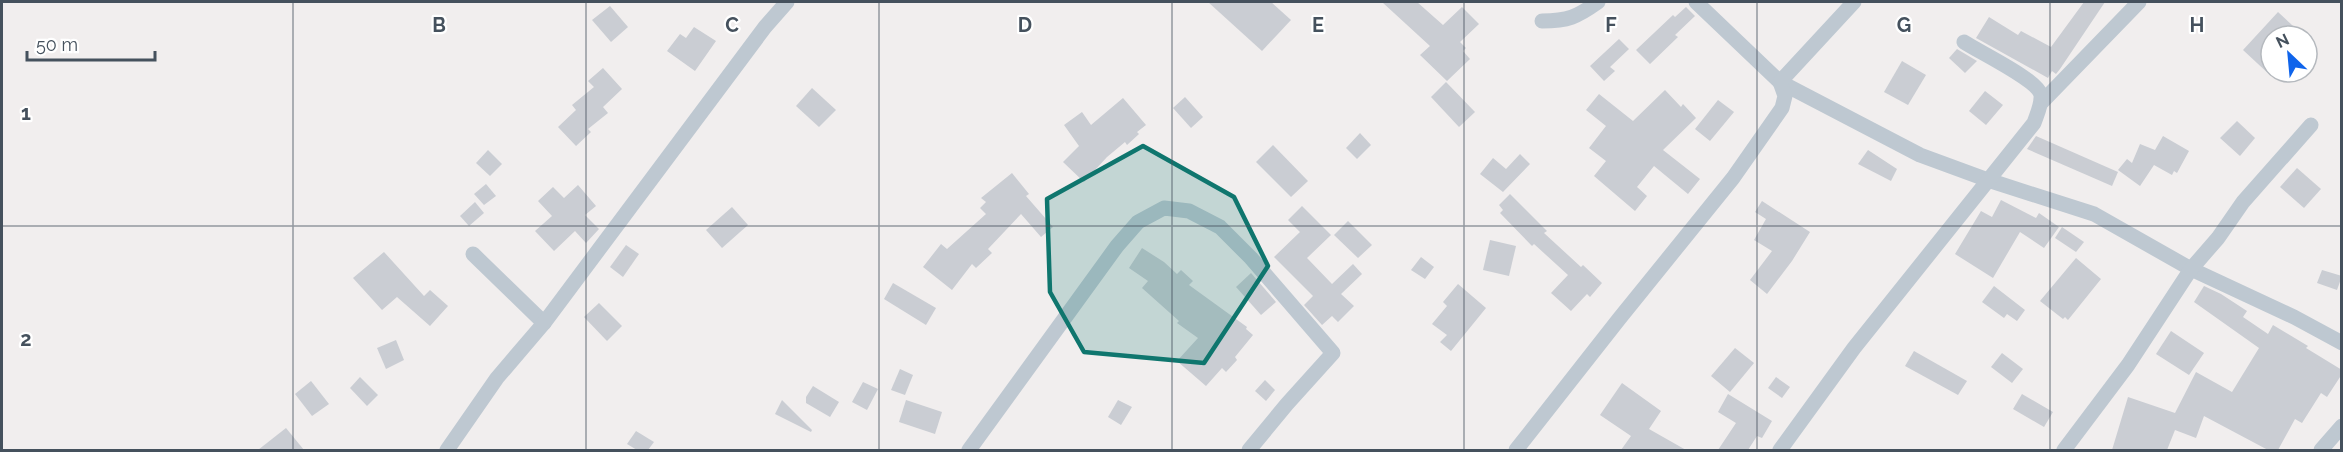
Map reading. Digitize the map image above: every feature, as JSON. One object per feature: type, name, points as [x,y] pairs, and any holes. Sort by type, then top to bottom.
[{"type":"street","points":[[447,450],[497,378],[544,323],[758,36],[787,2]]},
{"type":"street","points":[[1542,21],[1563,21],[1583,13],[1598,2]]},
{"type":"street","points":[[1696,2],[1780,82],[1920,155],[1988,180],[2094,214],[2191,269],[2294,317],[2342,343]]},
{"type":"street","points":[[1780,82],[1854,2]]},
{"type":"street","points":[[2041,103],[2139,2]]},
{"type":"street","points":[[1780,450],[1854,348],[2034,123],[2041,103],[2041,93],[2035,85],[1964,42]]},
{"type":"street","points":[[1516,450],[1733,178],[1782,108],[1785,96],[1780,82]]},
{"type":"street","points":[[2064,450],[2128,365],[2191,269],[2218,238],[2243,202],[2311,125]]},
{"type":"street","points":[[969,450],[1117,246],[1138,222],[1164,208],[1189,211],[1220,227],[1251,258],[1333,353],[1249,450]]},
{"type":"street","points":[[473,254],[544,323]]},
{"type":"street","points":[[2321,450],[2342,426]]},
{"type":"highlighted area","points":[[1143,146],[1234,197],[1268,266],[1204,363],[1084,352],[1050,292],[1047,199]]},
{"type":"building","points":[[1208,2],[1271,2],[1291,20],[1262,51]]},
{"type":"building","points":[[1382,2],[1417,2],[1443,25],[1462,7],[1479,24],[1460,42],[1466,48],[1463,51],[1470,59],[1447,81],[1420,55],[1430,46]]},
{"type":"building","points":[[2084,2],[2105,2],[2060,69],[2056,74],[2052,71],[2048,78],[1976,38],[1989,17],[2018,35],[2021,31],[2051,47]]},
{"type":"building","points":[[610,6],[628,27],[611,42],[592,20]]},
{"type":"building","points":[[1686,7],[1695,16],[1675,35],[1678,37],[1650,64],[1636,50],[1673,15],[1675,17]]},
{"type":"building","points":[[2278,12],[2291,24],[2267,24]]},
{"type":"building","points":[[694,27],[716,41],[695,71],[667,51],[680,34],[686,38]]},
{"type":"building","points":[[2259,33],[2259,65],[2243,50]]},
{"type":"building","points":[[1619,39],[1629,49],[1610,67],[1615,71],[1604,81],[1590,66]]},
{"type":"building","points":[[1957,49],[1977,61],[1965,73],[1949,58]]},
{"type":"building","points":[[1902,61],[1926,75],[1908,105],[1884,92]]},
{"type":"building","points":[[603,68],[622,89],[603,107],[608,113],[588,129],[591,132],[576,146],[558,127],[576,110],[572,105],[594,87],[588,81]]},
{"type":"building","points":[[1446,82],[1475,112],[1459,127],[1431,97]]},
{"type":"building","points":[[812,88],[836,110],[819,127],[796,106]]},
{"type":"building","points":[[1665,90],[1681,107],[1683,104],[1696,118],[1663,150],[1700,179],[1688,194],[1654,166],[1637,187],[1647,196],[1635,211],[1594,176],[1606,161],[1589,148],[1606,126],[1586,110],[1599,94],[1633,121]]},
{"type":"building","points":[[1985,91],[2003,105],[1986,125],[1969,111]]},
{"type":"building","points":[[1185,97],[1203,117],[1191,128],[1173,108]]},
{"type":"building","points":[[1123,98],[1146,125],[1127,145],[1125,142],[1107,157],[1084,182],[1063,162],[1079,146],[1064,125],[1082,112],[1091,125]]},
{"type":"building","points":[[1718,100],[1734,112],[1710,141],[1695,129]]},
{"type":"building","points":[[2237,121],[2255,138],[2240,156],[2220,138]]},
{"type":"building","points":[[1360,133],[1371,145],[1357,159],[1346,148]]},
{"type":"building","points":[[2036,136],[2118,172],[2112,186],[2027,149]]},
{"type":"building","points":[[2163,136],[2189,151],[2177,173],[2174,171],[2172,175],[2154,165],[2140,186],[2118,170],[2127,159],[2132,163],[2140,144],[2155,150]]},
{"type":"building","points":[[1273,145],[1308,181],[1291,197],[1256,162]]},
{"type":"building","points":[[488,150],[502,164],[490,176],[476,163]]},
{"type":"building","points":[[1868,150],[1897,169],[1891,181],[1858,164]]},
{"type":"building","points":[[1520,154],[1530,164],[1503,192],[1480,174],[1493,158],[1506,169]]},
{"type":"building","points":[[2297,168],[2321,189],[2304,208],[2280,187]]},
{"type":"building","points":[[1012,173],[1029,194],[1026,196],[1053,227],[1041,237],[1021,214],[988,249],[992,253],[976,268],[972,264],[952,290],[923,267],[941,244],[947,249],[986,214],[980,208],[986,202],[981,198]]},
{"type":"building","points":[[486,184],[496,196],[484,205],[474,194]]},
{"type":"building","points":[[578,185],[596,206],[585,215],[599,229],[586,243],[575,231],[554,251],[535,231],[552,216],[538,201],[553,187],[564,198]]},
{"type":"building","points":[[1510,194],[1547,231],[1544,233],[1602,283],[1590,297],[1587,294],[1571,311],[1551,293],[1568,275],[1534,244],[1532,246],[1500,213],[1503,210],[1499,205]]},
{"type":"building","points":[[2001,200],[2036,218],[2039,213],[2059,227],[2044,248],[2020,232],[1993,278],[1955,254],[1981,211],[1992,217]]},
{"type":"building","points":[[1762,201],[1810,232],[1767,294],[1750,280],[1772,251],[1754,240],[1766,219],[1755,212]]},
{"type":"building","points":[[475,202],[484,213],[469,226],[460,216]]},
{"type":"building","points":[[1302,206],[1331,235],[1307,258],[1332,284],[1353,264],[1362,274],[1341,294],[1354,306],[1338,322],[1332,316],[1322,325],[1304,305],[1313,296],[1274,257],[1300,232],[1288,220]]},
{"type":"building","points":[[732,207],[748,225],[722,248],[706,230]]},
{"type":"building","points":[[1348,221],[1372,245],[1358,258],[1334,235]]},
{"type":"building","points":[[2062,227],[2084,242],[2076,252],[2055,238]]},
{"type":"building","points":[[1490,240],[1516,246],[1509,276],[1483,270]]},
{"type":"building","points":[[626,245],[639,254],[623,277],[610,267]]},
{"type":"building","points":[[1142,248],[1164,262],[1177,274],[1181,270],[1193,281],[1189,285],[1247,327],[1246,329],[1253,335],[1235,357],[1237,360],[1226,372],[1222,368],[1206,386],[1177,361],[1198,338],[1177,323],[1179,321],[1142,288],[1148,281],[1129,268]]},
{"type":"building","points":[[384,252],[424,296],[430,290],[448,306],[430,326],[397,297],[382,310],[353,278]]},
{"type":"building","points":[[1421,257],[1434,267],[1425,279],[1411,270]]},
{"type":"building","points":[[2076,258],[2101,279],[2068,320],[2065,317],[2063,319],[2040,301]]},
{"type":"building","points":[[2322,270],[2342,276],[2337,290],[2317,283]]},
{"type":"building","points":[[1251,273],[1276,302],[1261,315],[1236,287]]},
{"type":"building","points":[[893,283],[936,308],[926,325],[884,299]]},
{"type":"building","points":[[1458,284],[1486,308],[1451,351],[1440,342],[1447,335],[1432,324],[1447,306],[1443,302]]},
{"type":"building","points":[[1994,286],[2025,310],[2017,321],[2007,314],[2004,318],[1982,302]]},
{"type":"building","points":[[2204,286],[2247,311],[2243,317],[2268,334],[2273,325],[2342,370],[2342,374],[2327,397],[2321,393],[2302,423],[2295,419],[2278,450],[2268,450],[2204,416],[2196,438],[2175,430],[2167,450],[2112,450],[2128,397],[2175,413],[2196,372],[2232,392],[2259,348],[2194,302]]},
{"type":"building","points":[[599,303],[622,326],[607,341],[584,317]]},
{"type":"building","points":[[2171,331],[2204,353],[2189,375],[2156,354]]},
{"type":"building","points":[[396,340],[404,360],[386,369],[377,348]]},
{"type":"building","points":[[1735,348],[1754,363],[1730,392],[1711,376]]},
{"type":"building","points":[[1914,351],[1967,381],[1958,395],[1905,366]]},
{"type":"building","points":[[2002,353],[2023,369],[2012,383],[1991,367]]},
{"type":"building","points":[[900,369],[913,375],[905,395],[891,390]]},
{"type":"building","points":[[360,377],[378,395],[367,406],[350,388]]},
{"type":"building","points":[[1776,377],[1790,387],[1782,398],[1768,388]]},
{"type":"building","points":[[1265,380],[1275,390],[1266,401],[1255,391]]},
{"type":"building","points":[[311,381],[329,404],[312,416],[295,394]]},
{"type":"building","points":[[863,382],[878,389],[867,410],[852,402]]},
{"type":"building","points":[[1622,383],[1661,411],[1649,429],[1686,450],[1621,450],[1631,436],[1600,415]]},
{"type":"building","points":[[813,386],[839,402],[830,417],[806,403],[806,397]]},
{"type":"building","points":[[1728,394],[1772,421],[1762,438],[1757,436],[1748,450],[1718,450],[1736,423],[1718,412]]},
{"type":"building","points":[[2022,394],[2053,412],[2044,427],[2013,409]]},
{"type":"building","points":[[782,400],[812,430],[811,432],[775,414]]},
{"type":"building","points":[[906,400],[942,412],[935,434],[899,422]]},
{"type":"building","points":[[1118,400],[1132,407],[1121,425],[1108,417]]},
{"type":"building","points":[[286,428],[304,450],[258,450]]},
{"type":"building","points":[[636,431],[654,442],[648,450],[637,450],[627,444]]}]
